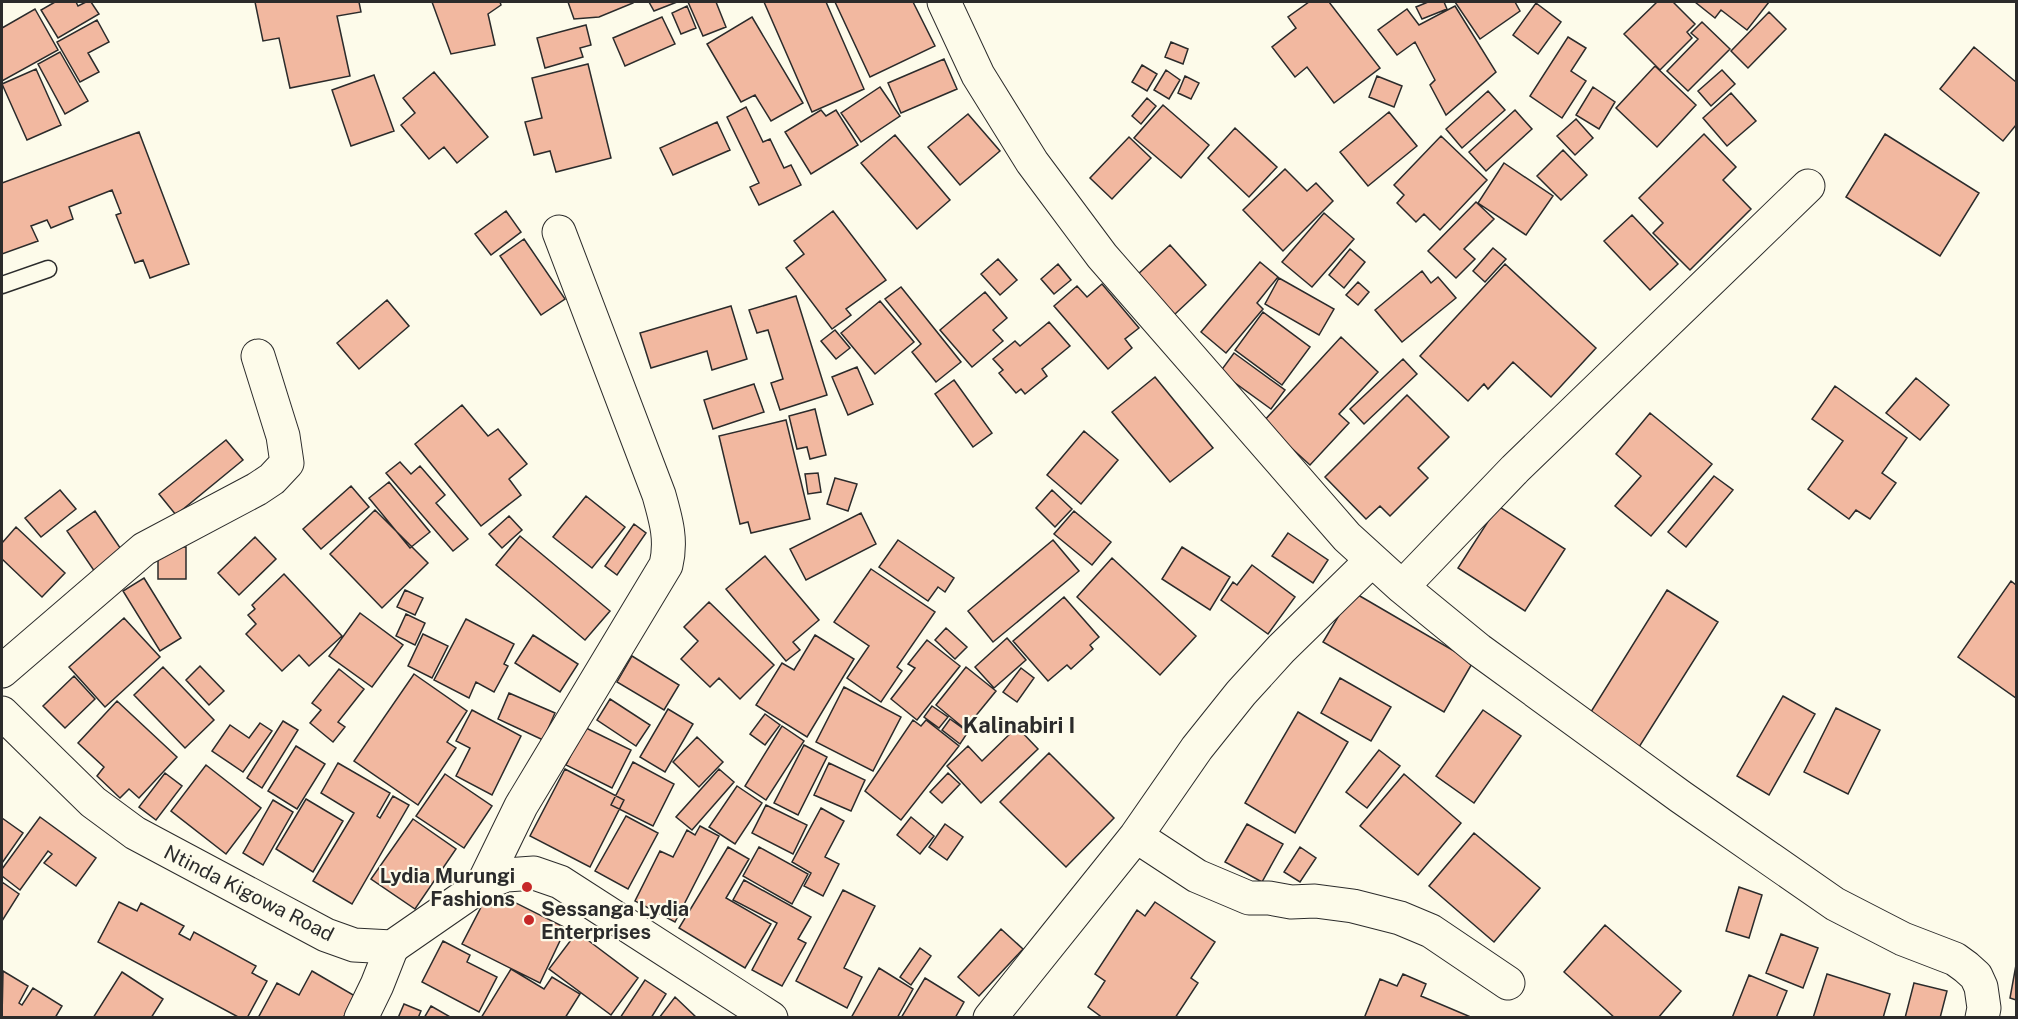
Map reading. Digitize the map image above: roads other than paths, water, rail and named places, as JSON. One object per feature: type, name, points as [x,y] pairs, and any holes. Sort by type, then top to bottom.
[{"type":"street","points":[[944,2],[978,75],[1032,162],[1102,256],[1347,537],[1402,587],[1479,650],[1681,797],[1836,904],[1903,939],[1955,958],[1976,976],[1982,987],[1984,1008],[1982,1017]]},
{"type":"street","points":[[1402,587],[1515,469],[1808,186]]},
{"type":"street","points":[[483,884],[521,806],[666,565],[670,548],[668,527],[659,495],[560,232]]},
{"type":"street","points":[[2,671],[144,549],[257,489],[272,479],[287,463],[283,436],[258,356]]},
{"type":"street","points":[[990,1017],[1136,836],[1197,748],[1241,693],[1288,641],[1372,560]]},
{"type":"street","name":"Ntinda Kigowa Road","points":[[2,713],[93,802],[135,833],[326,935],[354,945],[392,947]]},
{"type":"street","points":[[1136,836],[1197,876],[1249,898],[1353,906],[1400,918],[1431,932],[1508,983]]},
{"type":"street","points":[[361,1017],[392,947],[483,884],[506,875],[534,873],[560,882],[771,1017]]},
{"type":"lane","points":[[2,285],[48,269]]},
{"type":"place","name":"Lydia Murungi Fashions","points":[[527,887]]},
{"type":"place","name":"Sessanga Lydia Enterprises","points":[[529,920]]},
{"type":"district","name":"Kalinabiri I","points":[[1019,725]]}]
